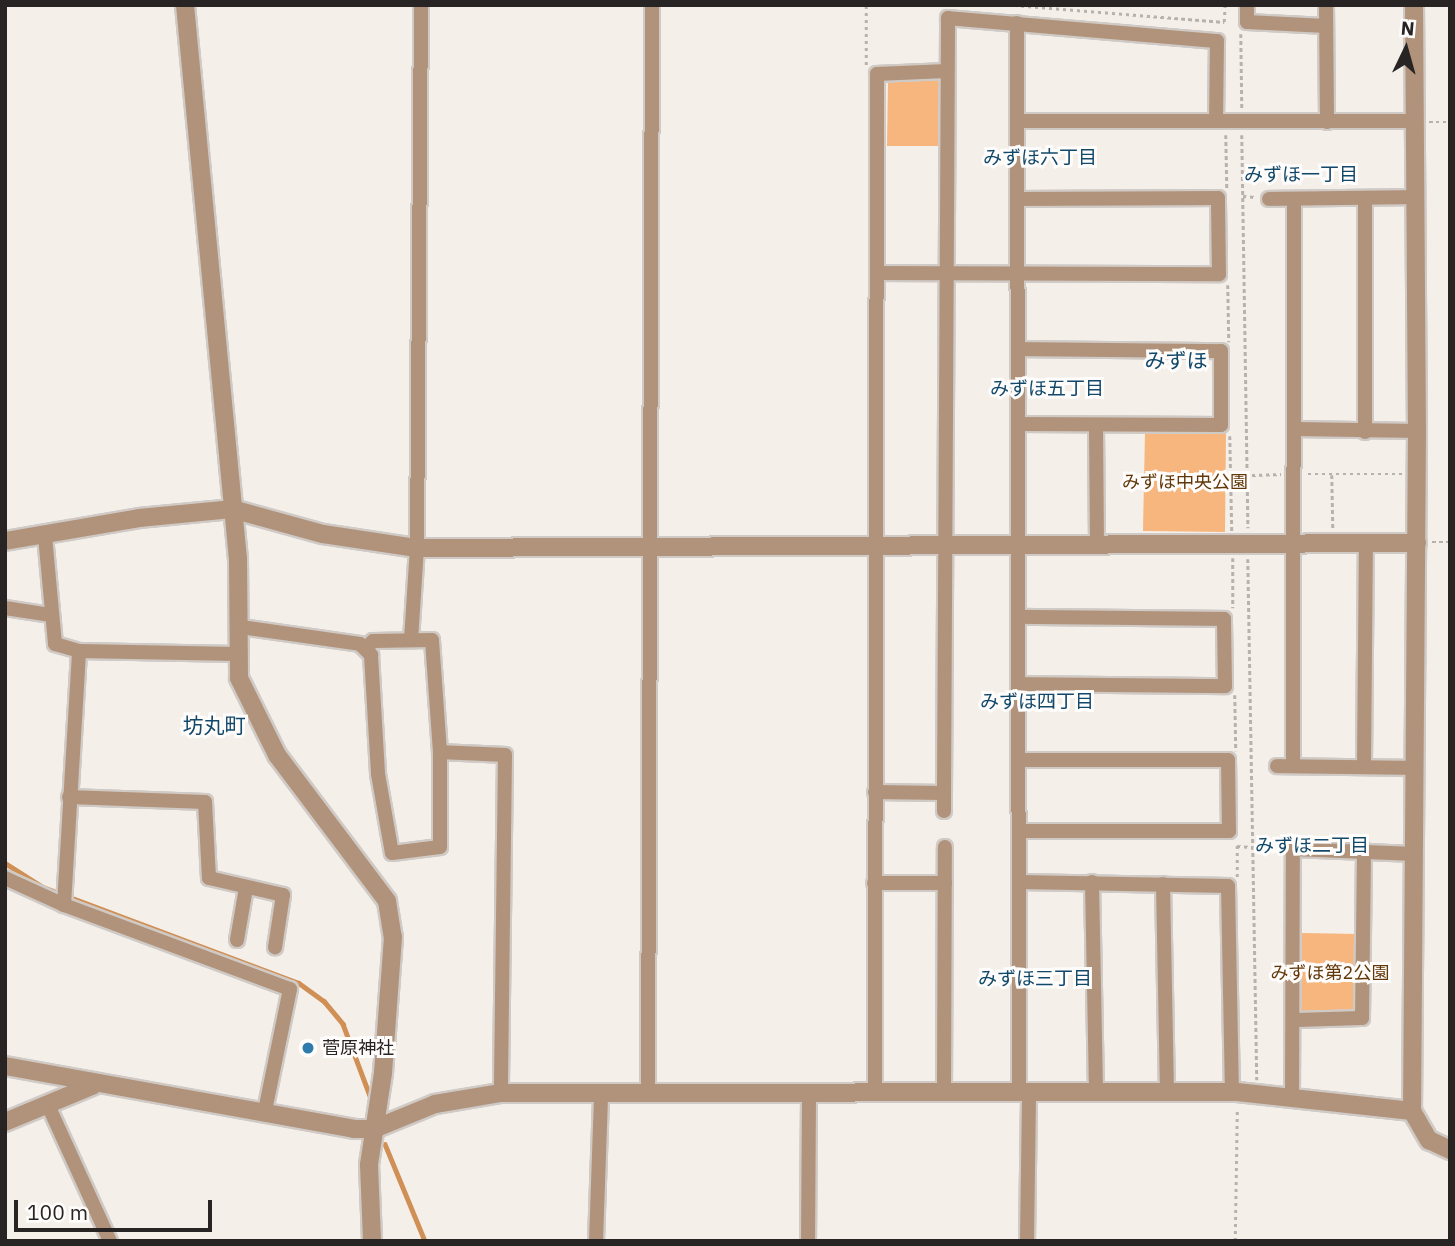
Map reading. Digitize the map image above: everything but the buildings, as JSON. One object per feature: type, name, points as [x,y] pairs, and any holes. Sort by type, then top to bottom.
[{"type":"street","points":[[185,5],[232,509],[241,627],[237,654],[239,678],[277,754],[387,901],[393,937],[383,1073],[369,1164],[372,1241]]},
{"type":"street","points":[[411,640],[417,548],[421,5]]},
{"type":"street","points":[[648,1094],[652,5]]},
{"type":"street","points":[[1247,5],[1247,22],[1326,26]]},
{"type":"street","points":[[1326,5],[1326,122]]},
{"type":"street","points":[[1414,5],[1417,474],[1412,1111],[1429,1140],[1450,1150]]},
{"type":"street","points":[[944,811],[947,18],[1217,41],[1221,121]]},
{"type":"street","points":[[1017,23],[1021,543],[1018,760],[1027,1241]]},
{"type":"street","points":[[875,1093],[877,74],[946,71]]},
{"type":"street","points":[[1019,121],[1415,121]]},
{"type":"street","points":[[1269,199],[1414,197]]},
{"type":"street","points":[[878,273],[1219,274],[1218,198],[1020,200]]},
{"type":"street","points":[[1365,198],[1365,432]]},
{"type":"street","points":[[1293,764],[1294,200]]},
{"type":"street","points":[[1020,349],[1221,351],[1221,425],[1096,428],[1020,424]]},
{"type":"street","points":[[1096,428],[1097,544]]},
{"type":"street","points":[[1295,429],[1365,432],[1417,430]]},
{"type":"street","points":[[5,541],[139,518],[232,509],[323,534],[417,548],[652,548],[877,543],[946,545],[1416,542]]},
{"type":"street","points":[[45,536],[54,644],[79,650],[237,654]]},
{"type":"street","points":[[1364,764],[1366,544]]},
{"type":"street","points":[[5,608],[51,615]]},
{"type":"street","points":[[1018,684],[1225,685],[1224,620],[1019,617]]},
{"type":"street","points":[[241,627],[360,644],[365,649],[371,655],[378,774],[392,853],[440,847],[440,752],[432,640],[373,641],[365,649]]},
{"type":"street","points":[[64,899],[79,650]]},
{"type":"street","points":[[440,752],[505,755],[501,1093]]},
{"type":"street","points":[[1018,760],[1228,760],[1229,831],[1019,831]]},
{"type":"street","points":[[1277,766],[1364,764],[1413,768]]},
{"type":"street","points":[[875,792],[944,793]]},
{"type":"street","points":[[69,797],[205,802],[209,878],[283,895],[275,947]]},
{"type":"street","points":[[944,1091],[945,847]]},
{"type":"street","points":[[1292,1097],[1296,1020],[1293,849],[1414,854]]},
{"type":"street","points":[[1296,1020],[1362,1018],[1364,850]]},
{"type":"street","points":[[5,878],[290,989],[265,1111]]},
{"type":"street","points":[[1020,882],[1228,886],[1234,1093]]},
{"type":"street","points":[[1092,882],[1096,1093]]},
{"type":"street","points":[[874,883],[945,883]]},
{"type":"street","points":[[1163,884],[1167,1092]]},
{"type":"street","points":[[237,940],[246,888]]},
{"type":"street","points":[[5,1066],[94,1085],[374,1129],[435,1104],[501,1093],[809,1096],[944,1091],[1257,1093],[1412,1111]]},
{"type":"street","points":[[5,1122],[94,1085]]},
{"type":"street","points":[[596,1241],[601,1095]]},
{"type":"street","points":[[808,1241],[809,1096]]},
{"type":"street","points":[[47,1103],[110,1241]]},
{"type":"path","points":[[866,5],[866,67],[877,74]]},
{"type":"path","points":[[1014,5],[1224,22],[1225,5]]},
{"type":"path","points":[[1233,622],[1248,474],[1241,30],[1247,22]]},
{"type":"path","points":[[1221,121],[1227,190]]},
{"type":"path","points":[[1415,121],[1450,121]]},
{"type":"path","points":[[1228,282],[1229,348]]},
{"type":"path","points":[[1230,427],[1231,475],[1240,543],[1257,1093]]},
{"type":"path","points":[[1231,475],[1417,474]]},
{"type":"path","points":[[1332,475],[1334,543]]},
{"type":"path","points":[[1235,689],[1236,754]]},
{"type":"path","points":[[1237,837],[1237,883]]},
{"type":"path","points":[[1237,846],[1251,849],[1293,849]]},
{"type":"path","points":[[1234,1093],[1235,1241]]},
{"type":"green space","points":[[939,78],[938,146],[887,146],[888,80]]},
{"type":"green space","name":"みずほ中央公園","points":[[1145,432],[1226,433],[1225,532],[1143,531]]},
{"type":"green space","name":"みずほ第2公園","points":[[1302,933],[1358,934],[1358,1012],[1301,1013]]},
{"type":"waterway","points":[[5,863],[43,887],[299,983],[324,1001],[343,1024],[370,1096]]},
{"type":"waterway","points":[[385,1144],[425,1241]]},
{"type":"place","name":"菅原神社","points":[[308,1048]]},
{"type":"district","name":"みずほ六丁目","points":[[1040,158]]},
{"type":"district","name":"みずほ一丁目","points":[[1301,175]]},
{"type":"district","name":"みずほ","points":[[1176,360]]},
{"type":"district","name":"みずほ五丁目","points":[[1047,389]]},
{"type":"district","name":"みずほ四丁目","points":[[1037,702]]},
{"type":"district","name":"坊丸町","points":[[214,725]]},
{"type":"district","name":"みずほ二丁目","points":[[1312,846]]},
{"type":"district","name":"みずほ三丁目","points":[[1035,979]]}]
